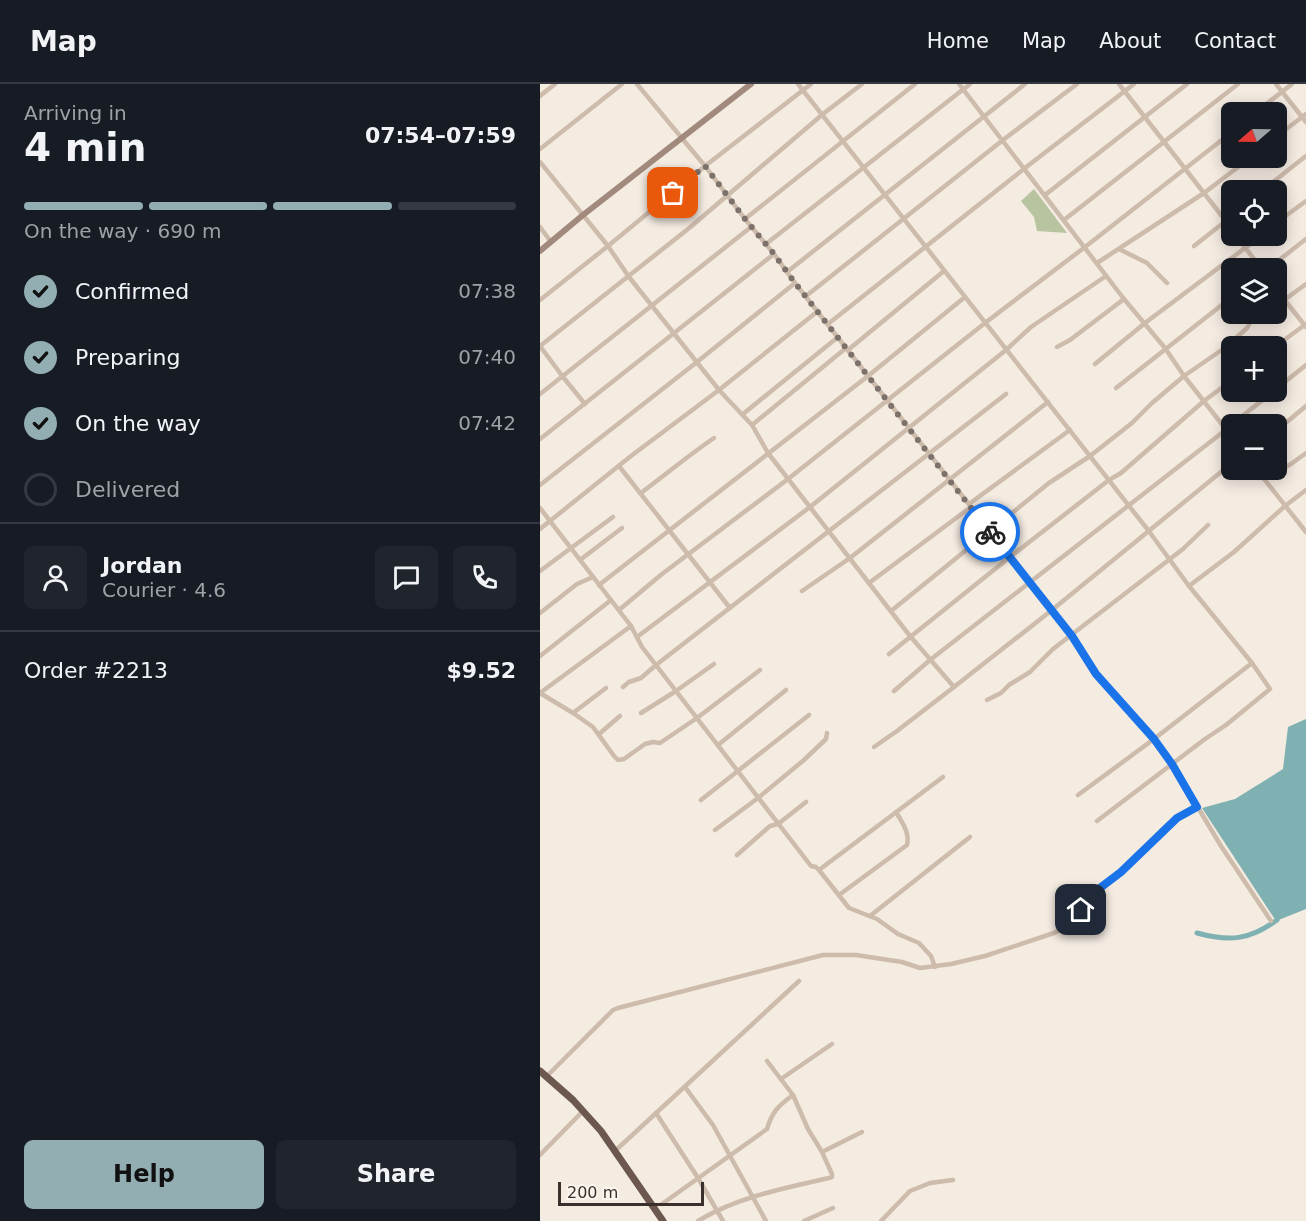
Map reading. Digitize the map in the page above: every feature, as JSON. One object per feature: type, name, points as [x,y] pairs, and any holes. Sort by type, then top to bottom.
[{"type":"highway","points":[[540,1071],[601,1131],[662,1220]]},
{"type":"main road","points":[[540,251],[751,84]]},
{"type":"street","points":[[541,95],[555,84]]},
{"type":"street","points":[[540,149],[622,84]]},
{"type":"street","points":[[637,84],[728,195],[1010,556],[1072,636],[1096,674],[1154,739],[1271,921]]},
{"type":"street","points":[[798,84],[1148,530],[1189,586],[1252,663],[1270,689],[1226,725],[1097,821]]},
{"type":"street","points":[[540,300],[705,166],[811,84]]},
{"type":"street","points":[[585,404],[540,346],[629,277],[862,84]]},
{"type":"street","points":[[745,219],[915,84]]},
{"type":"street","points":[[959,84],[1106,276],[1165,348],[1221,424]]},
{"type":"street","points":[[766,244],[970,84]]},
{"type":"street","points":[[787,272],[1025,84]]},
{"type":"street","points":[[806,296],[1077,84]]},
{"type":"street","points":[[1119,84],[1221,216]]},
{"type":"street","points":[[828,324],[1134,84]]},
{"type":"street","points":[[1045,195],[1187,84]]},
{"type":"street","points":[[1064,220],[1238,84]]},
{"type":"street","points":[[1276,84],[1304,115],[1306,122]]},
{"type":"street","points":[[1269,102],[1292,84]]},
{"type":"street","points":[[540,88],[541,95]]},
{"type":"street","points":[[1287,128],[1304,115]]},
{"type":"street","points":[[618,610],[1221,141]]},
{"type":"street","points":[[1276,180],[1306,156]]},
{"type":"street","points":[[540,162],[719,390],[752,425],[768,453],[788,479],[910,636],[954,687]]},
{"type":"street","points":[[1097,263],[1204,194],[1237,168]]},
{"type":"street","points":[[1287,216],[1306,201]]},
{"type":"street","points":[[1194,246],[1221,224]]},
{"type":"street","points":[[540,227],[551,242]]},
{"type":"street","points":[[540,394],[751,227]]},
{"type":"street","points":[[1282,258],[1306,239]]},
{"type":"street","points":[[1095,364],[1145,323],[1248,246]]},
{"type":"street","points":[[1245,248],[1253,258]]},
{"type":"street","points":[[1119,249],[1147,262],[1167,283]]},
{"type":"street","points":[[540,439],[774,254]]},
{"type":"street","points":[[752,425],[944,271]]},
{"type":"street","points":[[637,638],[810,507],[1006,350],[1031,327],[1106,276]]},
{"type":"street","points":[[540,485],[795,283]]},
{"type":"street","points":[[1287,298],[1306,284]]},
{"type":"street","points":[[599,585],[868,376],[965,297]]},
{"type":"street","points":[[1056,347],[1070,340],[1124,298]]},
{"type":"street","points":[[1287,302],[1306,325],[1287,338]]},
{"type":"street","points":[[1116,388],[1221,305]]},
{"type":"street","points":[[540,530],[818,311]]},
{"type":"street","points":[[891,611],[1049,483],[1090,456],[1132,423],[1184,376],[1226,347],[1249,324]]},
{"type":"street","points":[[743,414],[838,337]]},
{"type":"street","points":[[1287,380],[1306,365]]},
{"type":"street","points":[[889,654],[1010,556],[1109,480],[1121,474],[1221,388]]},
{"type":"street","points":[[623,687],[641,678],[656,664],[1006,394]]},
{"type":"street","points":[[802,591],[850,558],[1048,402]]},
{"type":"street","points":[[1246,414],[1261,402]]},
{"type":"street","points":[[1287,422],[1306,406]]},
{"type":"street","points":[[869,583],[1070,430]]},
{"type":"street","points":[[894,691],[930,660],[1221,433]]},
{"type":"street","points":[[641,493],[687,456],[714,438]]},
{"type":"street","points":[[1287,466],[1306,453]]},
{"type":"street","points":[[619,466],[730,608]]},
{"type":"street","points":[[874,747],[1052,610],[1221,472]]},
{"type":"street","points":[[1265,480],[1306,532]]},
{"type":"street","points":[[1189,586],[1234,552],[1306,490]]},
{"type":"street","points":[[540,508],[631,626],[642,647],[812,866],[819,870],[849,908],[877,919],[898,934],[919,944],[931,956],[935,967]]},
{"type":"street","points":[[540,571],[613,517]]},
{"type":"street","points":[[987,700],[1030,672],[1053,649],[1183,549],[1208,525]]},
{"type":"street","points":[[580,560],[622,528]]},
{"type":"street","points":[[540,613],[578,584],[593,577]]},
{"type":"street","points":[[540,656],[611,600]]},
{"type":"street","points":[[631,626],[540,693],[593,727],[618,760],[624,759],[645,744],[660,742],[697,718],[760,670]]},
{"type":"street","points":[[1078,795],[1252,663]]},
{"type":"street","points":[[641,713],[714,664]]},
{"type":"street","points":[[573,713],[606,688]]},
{"type":"street","points":[[718,745],[786,690]]},
{"type":"street","points":[[701,800],[809,715]]},
{"type":"street","points":[[599,734],[620,716]]},
{"type":"street","points":[[715,830],[804,760],[826,739],[827,734]]},
{"type":"street","points":[[819,870],[943,777]]},
{"type":"street","points":[[737,855],[770,826],[778,824],[806,802]]},
{"type":"street","points":[[547,1076],[613,1010],[618,1008],[823,955],[856,955],[902,962],[920,968],[935,967],[994,954],[1064,928],[1096,891],[1121,872],[1177,818],[1197,807]]},
{"type":"street","points":[[839,896],[907,845],[909,840],[907,834],[896,812]]},
{"type":"street","points":[[870,916],[970,837]]},
{"type":"street","points":[[615,1151],[799,981]]},
{"type":"street","points":[[781,1079],[832,1044]]},
{"type":"street","points":[[698,1221],[753,1197],[832,1177],[793,1095],[767,1061]]},
{"type":"street","points":[[685,1087],[713,1125],[766,1221]]},
{"type":"street","points":[[662,1204],[767,1129],[773,1113],[780,1104],[793,1095]]},
{"type":"street","points":[[540,1154],[583,1111]]},
{"type":"street","points":[[656,1113],[723,1221]]},
{"type":"street","points":[[822,1152],[862,1132]]},
{"type":"street","points":[[881,1221],[910,1191],[930,1183],[953,1180]]},
{"type":"street","points":[[804,1221],[833,1208]]},
{"type":"green space","points":[[1034,189],[1067,233],[1037,231],[1034,217],[1021,201]]},
{"type":"water","points":[[1306,719],[1306,909],[1276,921],[1202,808],[1235,799],[1283,769],[1288,727]]},
{"type":"waterway","points":[[1197,933],[1219,938],[1239,937],[1257,932],[1277,920]]},
{"type":"way so far","points":[[673,193],[705,166],[990,532]]},
{"type":"route","points":[[990,532],[1072,636],[1096,674],[1154,739],[1172,764],[1197,807],[1177,818],[1121,872],[1096,891],[1081,910]]}]
